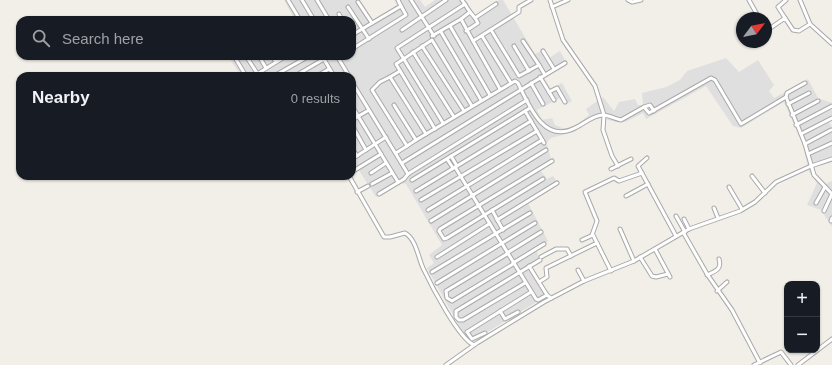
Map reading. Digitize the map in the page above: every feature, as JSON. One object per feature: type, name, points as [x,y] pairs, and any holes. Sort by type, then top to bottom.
[{"type":"street","points":[[288,0],[298,16]]},
{"type":"street","points":[[302,0],[312,16]]},
{"type":"street","points":[[316,0],[326,16]]},
{"type":"street","points":[[356,47],[406,15],[398,0]]},
{"type":"street","points":[[411,0],[434,36]]},
{"type":"street","points":[[402,30],[446,0]]},
{"type":"street","points":[[462,0],[478,23],[466,31]]},
{"type":"street","points":[[473,41],[519,12],[520,7],[531,0]]},
{"type":"street","points":[[550,0],[563,40],[595,86],[604,115],[603,130],[612,156],[618,166]]},
{"type":"street","points":[[552,7],[568,0]]},
{"type":"street","points":[[628,0],[632,2],[641,0]]},
{"type":"street","points":[[749,0],[756,12]]},
{"type":"street","points":[[786,0],[778,7],[793,30],[799,31],[810,24]]},
{"type":"street","points":[[800,0],[810,24],[832,44]]},
{"type":"street","points":[[358,2],[372,23]]},
{"type":"street","points":[[444,123],[397,48],[465,4]]},
{"type":"street","points":[[475,18],[496,4]]},
{"type":"street","points":[[356,33],[401,6]]},
{"type":"street","points":[[348,7],[354,16]]},
{"type":"street","points":[[434,129],[396,64],[432,40],[432,37],[470,12]]},
{"type":"street","points":[[772,27],[785,18]]},
{"type":"street","points":[[461,19],[466,31],[500,89]]},
{"type":"street","points":[[356,20],[369,39]]},
{"type":"street","points":[[450,26],[490,95]]},
{"type":"street","points":[[491,30],[518,75],[539,65]]},
{"type":"street","points":[[441,32],[482,100]]},
{"type":"street","points":[[482,36],[511,83]]},
{"type":"street","points":[[432,40],[472,106]]},
{"type":"street","points":[[523,41],[544,75]]},
{"type":"street","points":[[422,46],[464,111]]},
{"type":"street","points":[[514,46],[529,71]]},
{"type":"street","points":[[542,51],[554,69]]},
{"type":"street","points":[[413,52],[454,117]]},
{"type":"street","points":[[236,60],[244,72]]},
{"type":"street","points":[[248,60],[254,72]]},
{"type":"street","points":[[261,60],[266,68]]},
{"type":"street","points":[[260,72],[279,60]]},
{"type":"street","points":[[281,72],[302,60]]},
{"type":"street","points":[[301,72],[320,60]]},
{"type":"street","points":[[324,60],[331,72]]},
{"type":"street","points":[[340,60],[347,72]]},
{"type":"street","points":[[402,163],[565,62]]},
{"type":"street","points":[[324,72],[329,69]]},
{"type":"street","points":[[400,71],[372,89],[407,146]]},
{"type":"street","points":[[390,77],[426,134]]},
{"type":"street","points":[[540,77],[554,100]]},
{"type":"street","points":[[644,107],[649,113],[654,111],[711,78],[715,80],[741,124],[786,97],[787,93],[804,83]]},
{"type":"street","points":[[396,153],[500,89],[516,82],[542,124],[548,130],[557,132],[575,129],[591,118],[604,115],[622,120],[650,104],[654,111]]},
{"type":"street","points":[[531,83],[543,104]]},
{"type":"street","points":[[549,92],[557,88],[565,102]]},
{"type":"street","points":[[356,89],[408,174]]},
{"type":"street","points":[[788,104],[809,93]]},
{"type":"street","points":[[786,97],[805,144],[814,175],[832,194],[824,211]]},
{"type":"street","points":[[378,194],[404,179],[408,174],[445,150],[527,100]]},
{"type":"street","points":[[792,115],[818,100]]},
{"type":"street","points":[[394,105],[416,140]]},
{"type":"street","points":[[796,124],[832,107]]},
{"type":"street","points":[[412,180],[530,108]]},
{"type":"street","points":[[358,116],[369,110]]},
{"type":"street","points":[[428,210],[466,186],[543,142],[525,111]]},
{"type":"street","points":[[356,113],[398,182]]},
{"type":"street","points":[[801,134],[832,118]]},
{"type":"street","points":[[416,190],[530,121]]},
{"type":"street","points":[[805,144],[831,130]]},
{"type":"street","points":[[421,200],[537,131]]},
{"type":"street","points":[[356,132],[366,150]]},
{"type":"street","points":[[357,156],[386,137]]},
{"type":"street","points":[[808,154],[832,143]]},
{"type":"street","points":[[445,150],[495,235],[531,292],[537,300],[547,295]]},
{"type":"street","points":[[431,221],[546,150]]},
{"type":"street","points":[[356,169],[381,154]]},
{"type":"street","points":[[647,158],[638,165],[676,236]]},
{"type":"street","points":[[611,170],[632,159]]},
{"type":"street","points":[[446,365],[474,345],[551,298],[584,281],[634,261],[684,232],[742,209],[755,202],[776,182],[811,166],[832,159]]},
{"type":"street","points":[[543,179],[447,238],[444,239],[440,236],[440,229],[552,160]]},
{"type":"street","points":[[371,173],[386,163]]},
{"type":"street","points":[[372,184],[392,173]]},
{"type":"street","points":[[582,240],[592,235],[598,220],[586,192],[614,178],[619,181],[642,173]]},
{"type":"street","points":[[752,176],[765,193]]},
{"type":"street","points":[[351,180],[384,236],[390,237],[405,233],[410,238],[424,271],[452,320],[465,340],[474,345]]},
{"type":"street","points":[[497,220],[557,183]]},
{"type":"street","points":[[626,196],[648,184]]},
{"type":"street","points":[[357,192],[368,186]]},
{"type":"street","points":[[729,187],[742,209]]},
{"type":"street","points":[[816,203],[825,187]]},
{"type":"street","points":[[714,208],[718,218]]},
{"type":"street","points":[[492,210],[504,230]]},
{"type":"street","points":[[432,272],[530,213]]},
{"type":"street","points":[[676,216],[707,275],[732,310],[760,363]]},
{"type":"street","points":[[684,219],[689,230]]},
{"type":"street","points":[[437,283],[535,223]]},
{"type":"street","points":[[437,257],[489,224]]},
{"type":"street","points":[[620,228],[634,261]]},
{"type":"street","points":[[541,232],[446,291],[447,298],[452,301],[544,244]]},
{"type":"street","points":[[592,235],[611,271]]},
{"type":"street","points":[[539,282],[547,277],[546,268],[596,243]]},
{"type":"street","points":[[525,283],[463,320],[459,320],[456,317],[456,311],[519,273],[540,258],[562,248],[566,249],[571,256]]},
{"type":"street","points":[[640,257],[652,276],[669,276],[655,249]]},
{"type":"street","points":[[707,275],[720,268],[721,265],[719,259]]},
{"type":"street","points":[[529,266],[547,295],[551,298]]},
{"type":"street","points":[[578,270],[584,281]]},
{"type":"street","points":[[717,291],[727,282]]},
{"type":"street","points":[[485,333],[472,339],[467,332],[531,292]]},
{"type":"street","points":[[500,310],[505,319],[518,312]]},
{"type":"street","points":[[798,365],[832,338]]},
{"type":"street","points":[[754,365],[782,352],[791,365]]},
{"type":"shaded area","points":[[284,0],[358,0],[372,21],[397,5],[394,0],[420,0],[425,7],[435,0],[465,0],[476,16],[499,0],[503,0],[535,54],[543,50],[549,58],[560,51],[567,64],[544,78],[551,89],[562,83],[572,101],[565,105],[560,98],[537,110],[542,120],[552,118],[555,125],[565,129],[578,124],[589,115],[586,109],[603,97],[614,111],[619,102],[635,99],[638,105],[643,105],[642,93],[666,87],[680,80],[687,71],[726,58],[739,72],[758,60],[774,85],[769,91],[774,98],[808,79],[818,98],[832,103],[832,118],[828,121],[832,127],[832,157],[812,164],[815,175],[826,184],[832,181],[832,227],[821,210],[807,205],[817,183],[809,172],[802,142],[784,102],[741,128],[733,126],[706,86],[646,119],[643,113],[625,122],[616,122],[601,118],[592,120],[574,132],[551,138],[546,143],[552,162],[540,170],[547,179],[553,176],[558,183],[528,203],[548,241],[536,250],[540,259],[530,267],[548,295],[471,342],[467,340],[427,268],[434,263],[429,255],[442,245],[406,184],[401,183],[376,197],[358,169],[356,170],[356,72],[238,72],[231,60],[356,60],[356,16],[293,16]]}]
